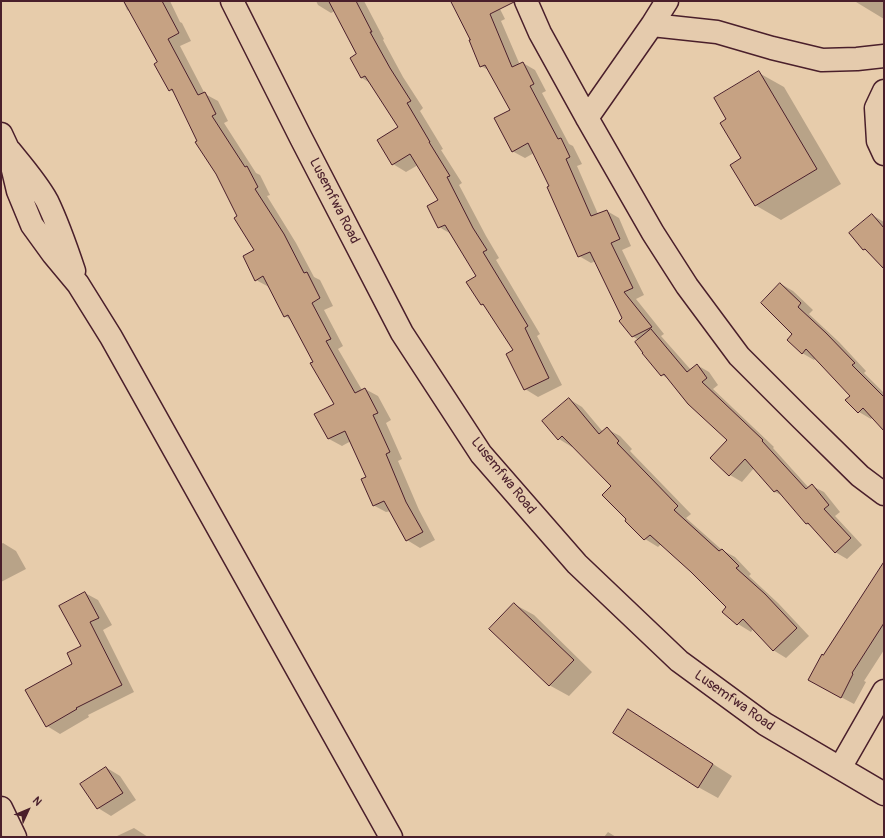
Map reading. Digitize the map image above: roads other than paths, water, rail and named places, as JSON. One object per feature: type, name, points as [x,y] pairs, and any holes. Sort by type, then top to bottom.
[{"type":"street","name":"Lusemfwa Road","points":[[232,1],[402,333],[481,454],[577,564],[679,661],[765,724],[884,794]]},
{"type":"street","points":[[526,1],[540,33],[587,118],[653,233],[687,286],[739,356],[860,476],[884,494]]},
{"type":"street","points":[[587,118],[667,1]]},
{"type":"street","points":[[652,24],[717,32],[772,48],[822,60],[857,59],[884,56]]},
{"type":"street","points":[[884,91],[876,108],[878,141],[884,154]]},
{"type":"street","points":[[5,142],[18,191],[32,225],[53,254],[78,284],[111,337],[391,837]]},
{"type":"street","points":[[840,768],[884,691]]}]
